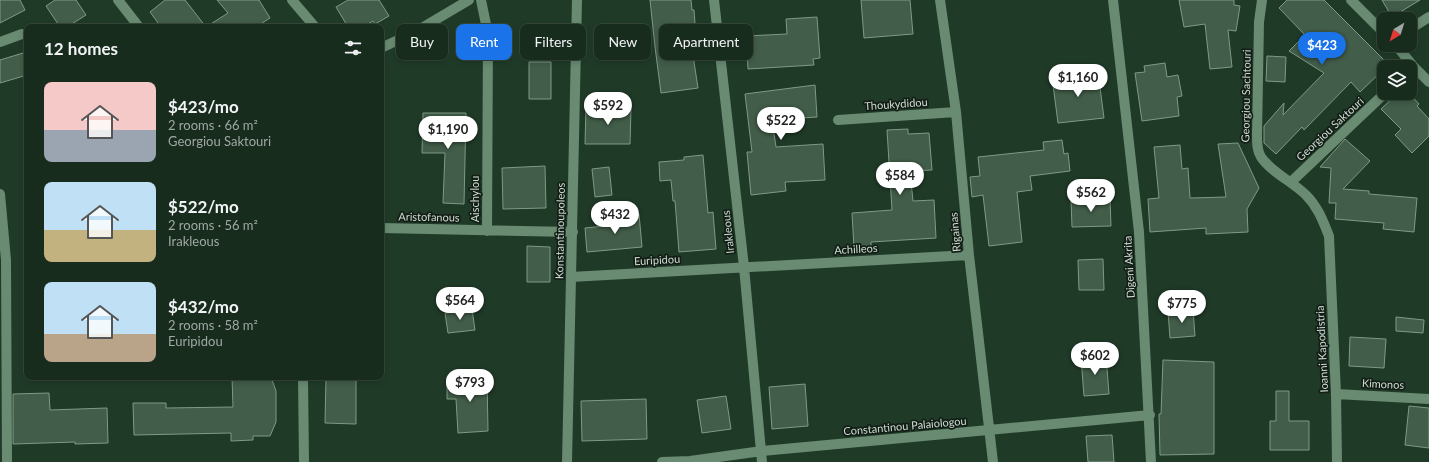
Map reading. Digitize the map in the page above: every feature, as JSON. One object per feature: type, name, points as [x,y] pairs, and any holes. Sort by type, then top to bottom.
[{"type":"street","points":[[118,0],[137,24]]},
{"type":"street","points":[[292,0],[312,24]]},
{"type":"street","points":[[384,47],[415,32],[469,0]]},
{"type":"street","name":"Aischylou","points":[[481,0],[488,34],[487,231]]},
{"type":"street","name":"Konstantinoupoleos","points":[[567,462],[577,0]]},
{"type":"street","name":"Irakleous","points":[[714,0],[744,267],[762,462]]},
{"type":"street","name":"Rigainas","points":[[940,0],[956,112],[969,255],[993,462]]},
{"type":"street","name":"Digeni Akrita","points":[[1113,0],[1139,232],[1150,415],[1151,462]]},
{"type":"street","name":"Georgiou Sachtouri","points":[[1262,0],[1259,22],[1257,136],[1260,157],[1306,194],[1316,206],[1329,236]]},
{"type":"street","points":[[1351,0],[1377,26]]},
{"type":"street","points":[[1417,25],[1429,17]]},
{"type":"street","points":[[0,42],[22,34]]},
{"type":"street","points":[[1417,72],[1429,82]]},
{"type":"street","name":"Georgiou Saktouri","points":[[1291,182],[1378,100]]},
{"type":"street","name":"Thoukydidou","points":[[838,120],[956,112]]},
{"type":"street","points":[[0,194],[6,260],[7,462]]},
{"type":"street","name":"Aristofanous","points":[[384,228],[573,232]]},
{"type":"street","name":"Ioanni Kapodistria","points":[[1329,236],[1336,394],[1337,462]]},
{"type":"street","name":"Achilleos","points":[[744,267],[969,255]]},
{"type":"street","name":"Euripidou","points":[[571,277],[744,267]]},
{"type":"street","points":[[303,380],[304,462]]},
{"type":"street","name":"Kimonos","points":[[1336,394],[1429,399]]},
{"type":"street","name":"Constantinou Palaiologou","points":[[662,462],[690,461],[762,451],[1150,415]]},
{"type":"building","points":[[0,0],[20,0],[25,10],[0,23]]},
{"type":"building","points":[[55,0],[76,0],[86,15],[72,24],[58,24],[46,6]]},
{"type":"building","points":[[165,0],[185,0],[204,24],[159,24],[150,12]]},
{"type":"building","points":[[217,0],[259,0],[270,18],[261,24],[211,24],[228,13]]},
{"type":"building","points":[[348,0],[379,0],[389,16],[375,24],[373,21],[368,24],[346,24],[336,7]]},
{"type":"building","points":[[650,0],[691,0],[692,10],[694,10],[695,24],[659,24],[659,60],[694,60],[698,88],[661,93]]},
{"type":"building","points":[[861,0],[910,0],[913,34],[864,38]]},
{"type":"building","points":[[1179,0],[1234,0],[1234,5],[1240,6],[1236,31],[1228,30],[1232,67],[1210,69],[1205,24],[1184,27]]},
{"type":"building","points":[[1287,0],[1324,0],[1384,60],[1377,60],[1377,76],[1360,92],[1351,82],[1304,130],[1302,127],[1276,154],[1264,143],[1264,126],[1284,103],[1283,115],[1324,73],[1289,51],[1305,35],[1279,8]]},
{"type":"building","points":[[1382,0],[1420,0],[1400,12],[1389,12]]},
{"type":"building","points":[[817,17],[820,58],[813,59],[814,65],[748,69],[747,60],[753,60],[753,36],[787,34],[786,19]]},
{"type":"building","points":[[23,53],[24,76],[0,83],[0,60]]},
{"type":"building","points":[[1267,56],[1286,57],[1285,82],[1266,81]]},
{"type":"building","points":[[529,62],[551,62],[551,99],[529,99]]},
{"type":"building","points":[[1165,63],[1167,77],[1178,75],[1182,96],[1177,97],[1179,116],[1142,121],[1135,73],[1145,72],[1144,66]]},
{"type":"building","points":[[1098,72],[1104,118],[1058,123],[1052,77]]},
{"type":"building","points":[[815,85],[817,117],[772,120],[776,147],[823,144],[825,180],[785,182],[786,191],[751,195],[747,152],[752,152],[745,94]]},
{"type":"building","points":[[1391,100],[1415,100],[1419,104],[1417,106],[1429,119],[1429,136],[1412,153],[1395,135],[1401,129],[1381,109]]},
{"type":"building","points":[[586,108],[631,109],[630,144],[585,144]]},
{"type":"building","points":[[423,113],[466,113],[464,204],[443,203],[445,153],[422,153]]},
{"type":"building","points":[[908,129],[908,134],[929,133],[932,170],[910,171],[913,201],[934,200],[936,238],[871,242],[871,247],[854,248],[852,213],[892,210],[887,130]]},
{"type":"building","points":[[1345,139],[1370,161],[1343,189],[1369,191],[1369,194],[1417,198],[1414,232],[1383,229],[1384,223],[1335,219],[1336,203],[1329,203],[1331,168],[1320,167]]},
{"type":"building","points":[[1062,140],[1064,154],[1068,153],[1070,171],[1030,176],[1032,190],[1017,192],[1022,242],[989,246],[983,195],[972,197],[970,177],[980,176],[978,157],[1044,150],[1043,142]]},
{"type":"building","points":[[1238,143],[1259,188],[1247,209],[1248,232],[1206,234],[1206,228],[1150,232],[1148,199],[1159,198],[1154,147],[1180,145],[1182,169],[1188,168],[1190,198],[1226,197],[1218,144]]},
{"type":"building","points":[[703,155],[708,213],[713,212],[716,249],[679,252],[675,201],[673,201],[671,180],[660,181],[659,162],[684,160],[684,157]]},
{"type":"building","points":[[545,166],[546,208],[503,209],[502,168]]},
{"type":"building","points":[[609,167],[612,195],[595,197],[592,169]]},
{"type":"building","points":[[1110,199],[1111,226],[1072,227],[1071,200]]},
{"type":"building","points":[[639,214],[642,247],[587,252],[585,228],[614,225],[614,216]]},
{"type":"building","points":[[527,246],[550,247],[550,282],[527,282]]},
{"type":"building","points":[[1103,259],[1104,290],[1079,290],[1078,260]]},
{"type":"building","points":[[472,309],[475,330],[448,333],[445,313]]},
{"type":"building","points":[[1193,309],[1195,336],[1170,338],[1168,311]]},
{"type":"building","points":[[1396,317],[1424,320],[1423,333],[1396,331]]},
{"type":"building","points":[[1350,337],[1386,339],[1384,368],[1349,366]]},
{"type":"building","points":[[1106,355],[1109,394],[1084,396],[1081,358]]},
{"type":"building","points":[[1163,360],[1214,362],[1214,454],[1160,455],[1159,414],[1161,414]]},
{"type":"building","points":[[447,377],[487,377],[488,431],[458,433],[456,399],[447,399]]},
{"type":"building","points":[[232,380],[272,380],[276,391],[276,422],[270,436],[253,436],[253,440],[231,441],[231,433],[134,435],[133,403],[166,403],[166,408],[233,407]]},
{"type":"building","points":[[326,380],[356,380],[356,424],[325,423]]},
{"type":"building","points":[[805,384],[808,426],[772,429],[769,387]]},
{"type":"building","points":[[1276,391],[1289,391],[1289,421],[1309,421],[1309,450],[1270,450],[1270,421],[1276,421]]},
{"type":"building","points":[[49,393],[50,410],[107,408],[108,443],[75,444],[75,442],[13,444],[13,394]]},
{"type":"building","points":[[726,396],[731,429],[702,433],[697,400]]},
{"type":"building","points":[[646,399],[647,439],[582,441],[581,401]]},
{"type":"building","points":[[1409,406],[1429,408],[1429,448],[1405,445]]},
{"type":"building","points":[[1112,435],[1114,462],[1088,462],[1086,436]]}]
